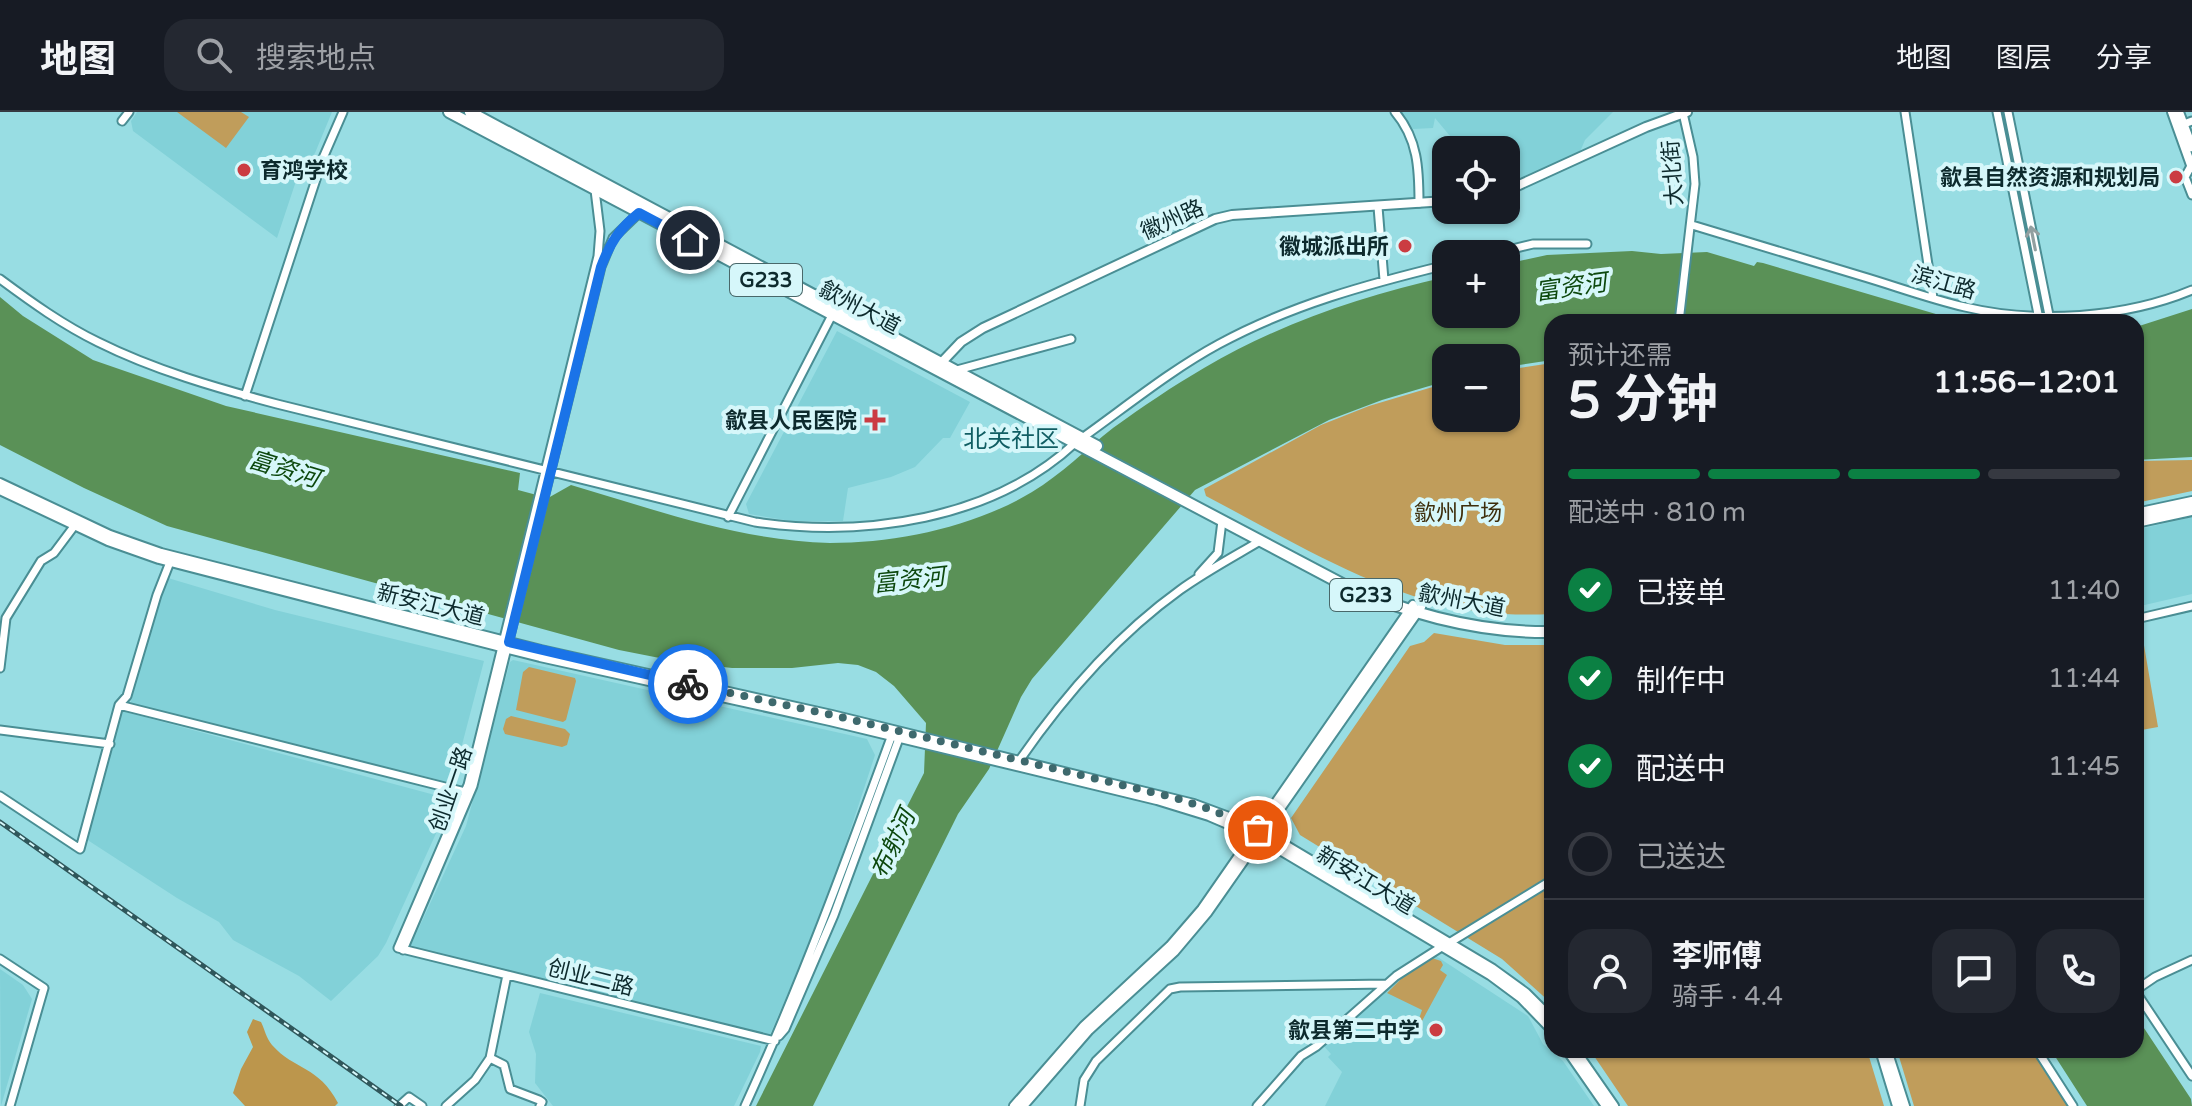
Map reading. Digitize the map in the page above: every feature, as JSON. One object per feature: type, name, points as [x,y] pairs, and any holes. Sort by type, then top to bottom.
[{"type":"highway","name":"歙州大道","points":[[449,112],[832,315],[1082,442]]},
{"type":"highway","name":"歙州大道","points":[[470,112],[957,370],[1082,442]]},
{"type":"highway","name":"G233","points":[[1082,442],[1198,504]]},
{"type":"highway","points":[[2144,512],[2192,502]]},
{"type":"highway","name":"歙州大道","points":[[1198,504],[1222,521],[1344,585],[1486,628],[1544,632]]},
{"type":"highway","name":"歙州大道","points":[[1198,504],[1347,579],[1415,609],[1487,622],[1544,625]]},
{"type":"highway","points":[[2144,520],[2192,510]]},
{"type":"main road","points":[[2172,112],[2192,167]]},
{"type":"main road","points":[[2179,112],[2188,122],[2192,147]]},
{"type":"main road","points":[[1520,185],[1646,127],[1685,113]]},
{"type":"main road","name":"徽州路","points":[[942,362],[961,342],[983,328],[1207,221],[1232,215],[1432,202]]},
{"type":"main road","name":"新安江大道","points":[[0,483],[149,550],[506,641]]},
{"type":"main road","name":"新安江大道","points":[[0,490],[124,548],[170,562],[1003,760],[1175,805],[1259,834]]},
{"type":"main road","points":[[1023,1106],[1089,1030],[1184,940],[1207,913],[1415,609]]},
{"type":"main road","name":"新安江大道","points":[[1003,760],[1019,761],[1176,798],[1212,810],[1504,976],[1544,1012]]},
{"type":"main road","points":[[1014,1106],[1084,1026],[1179,936],[1259,834]]},
{"type":"main road","name":"新安江大道","points":[[1446,944],[1511,990],[1544,1022]]},
{"type":"main road","points":[[1573,1058],[1606,1106]]},
{"type":"main road","points":[[1581,1058],[1614,1106]]},
{"type":"main road","points":[[1882,1058],[1897,1106]]},
{"type":"main road","points":[[1890,1058],[1905,1106]]},
{"type":"street","points":[[122,121],[129,112]]},
{"type":"street","points":[[245,396],[323,158],[343,112]]},
{"type":"street","points":[[1395,112],[1414,143],[1419,203]]},
{"type":"street","points":[[1905,112],[1933,298]]},
{"type":"street","points":[[1997,112],[2038,314]]},
{"type":"street","points":[[2008,112],[2049,314]]},
{"type":"street","name":"大北街","points":[[1680,314],[1692,227],[1695,173],[1685,113]]},
{"type":"street","points":[[2192,167],[2185,177],[2192,195]]},
{"type":"street","points":[[506,641],[598,256],[600,231],[595,190]]},
{"type":"street","points":[[1378,207],[1384,280]]},
{"type":"street","points":[[548,470],[601,267],[613,238],[639,213]]},
{"type":"street","name":"滨江路","points":[[1692,227],[1981,311],[2038,314]]},
{"type":"street","points":[[1520,247],[1533,244],[1587,244]]},
{"type":"street","points":[[0,279],[100,343],[186,377],[245,396],[728,517],[783,526],[828,528],[921,518],[965,505],[1026,479],[1054,463],[1176,370],[1221,343],[1298,308],[1384,280],[1432,268]]},
{"type":"street","name":"滨江路","points":[[2094,314],[2126,310],[2192,290]]},
{"type":"street","points":[[728,517],[832,315]]},
{"type":"street","points":[[957,370],[1071,339]]},
{"type":"street","points":[[1019,761],[1059,707],[1100,660],[1216,557],[1222,521]]},
{"type":"street","points":[[0,668],[6,618],[41,561],[54,553],[75,525]]},
{"type":"street","points":[[1182,589],[1260,541]]},
{"type":"street","points":[[0,796],[80,849],[119,705],[127,696],[170,562]]},
{"type":"street","points":[[2144,617],[2192,606]]},
{"type":"street","name":"创业一路","points":[[401,949],[465,792],[506,641]]},
{"type":"street","name":"创业一路","points":[[401,949],[470,796],[506,641]]},
{"type":"street","points":[[119,705],[465,792]]},
{"type":"street","points":[[0,730],[110,744]]},
{"type":"street","points":[[745,1106],[775,1041],[896,734]]},
{"type":"street","points":[[1257,1106],[1301,1056],[1386,984],[1544,885]]},
{"type":"street","name":"创业二路","points":[[401,949],[775,1041]]},
{"type":"street","points":[[0,959],[44,988],[10,1106]]},
{"type":"street","points":[[2144,985],[2192,960]]},
{"type":"street","points":[[446,1106],[475,1080],[490,1058],[507,975]]},
{"type":"street","points":[[1080,1106],[1084,1080],[1096,1061],[1170,989],[1242,984],[1386,984]]},
{"type":"street","points":[[2144,1003],[2192,1076]]},
{"type":"street","points":[[490,1058],[504,1065],[510,1089],[539,1100],[542,1102],[540,1106]]},
{"type":"street","points":[[2042,1058],[2073,1106]]},
{"type":"street","points":[[399,1106],[409,1097],[422,1106]]},
{"type":"shaded area","name":"育鸿学校","points":[[137,112],[332,112],[315,153],[297,178],[277,238],[133,131],[131,121]]},
{"type":"shaded area","points":[[1398,112],[1613,112],[1585,140],[1579,154],[1520,181],[1520,136],[1450,136],[1435,118],[1433,128],[1413,129]]},
{"type":"shaded area","name":"歙县人民医院","points":[[837,331],[970,402],[950,438],[943,438],[915,467],[848,488],[843,521],[791,521],[749,514],[746,504]]},
{"type":"shaded area","points":[[2192,517],[2192,594],[2144,605],[2144,528]]},
{"type":"shaded area","points":[[168,578],[275,610],[484,661],[452,783],[130,705],[159,595]]},
{"type":"shaded area","points":[[513,660],[867,739],[875,755],[824,910],[769,1037],[410,947],[466,826]]},
{"type":"shaded area","points":[[122,711],[446,798],[449,805],[386,943],[378,956],[331,1001],[299,976],[233,940],[219,922],[86,839]]},
{"type":"shaded area","name":"歙县第二中学","points":[[1436,956],[1528,1016],[1544,1045],[1544,1058],[1559,1058],[1563,1061],[1594,1106],[1325,1106],[1342,1072],[1328,1057],[1331,1054],[1322,1044],[1377,994]]},
{"type":"shaded area","points":[[0,969],[23,985],[32,999],[1,1106]]},
{"type":"shaded area","points":[[540,993],[761,1046],[760,1052],[734,1106],[553,1106],[535,1083],[536,1054],[529,1032]]},
{"type":"shaded area","points":[[253,1019],[261,1022],[270,1042],[280,1053],[323,1082],[338,1103],[335,1106],[245,1106],[233,1093],[253,1047],[247,1032]]},
{"type":"green space","points":[[177,112],[241,112],[249,117],[226,148]]},
{"type":"green space","name":"歙州广场","points":[[1544,364],[1544,614],[1484,612],[1410,595],[1340,566],[1206,496],[1204,489],[1321,425],[1369,406],[1432,387],[1432,432],[1520,432],[1520,368]]},
{"type":"green space","points":[[2192,460],[2192,491],[2144,501],[2144,461]]},
{"type":"green space","points":[[1434,633],[1505,645],[1544,645],[1544,997],[1502,959],[1300,835],[1291,818],[1410,646],[1424,642]]},
{"type":"green space","points":[[2144,645],[2158,727],[2144,730]]},
{"type":"green space","points":[[529,667],[575,678],[563,722],[516,710],[523,672]]},
{"type":"green space","points":[[511,716],[565,729],[570,734],[567,745],[562,747],[505,734],[506,719]]},
{"type":"green space","points":[[1432,958],[1441,961],[1443,965],[1440,970],[1447,975],[1422,1021],[1419,1019],[1422,1010],[1387,993],[1401,979]]},
{"type":"green space","points":[[1595,1058],[1869,1058],[1884,1106],[1628,1106]]},
{"type":"green space","points":[[1899,1058],[2037,1058],[2069,1106],[1914,1106]]},
{"type":"water","points":[[1632,251],[1661,254],[1707,252],[1754,266],[1757,262],[1763,263],[1936,314],[1544,314],[1544,361],[1520,365],[1520,344],[1432,344],[1432,385],[1329,420],[1195,490],[1032,679],[989,769],[958,814],[813,1106],[756,1106],[924,773],[926,723],[894,686],[876,672],[858,665],[838,663],[792,668],[732,668],[619,650],[167,526],[0,445],[0,297],[23,316],[93,360],[226,406],[520,473],[518,490],[548,498],[571,485],[699,523],[764,537],[830,543],[882,540],[960,524],[1009,504],[1043,485],[1113,428],[1192,375],[1261,338],[1321,313],[1432,281],[1432,328],[1520,328],[1520,261],[1547,255]]},
{"type":"water","points":[[2192,309],[2192,457],[2144,460],[2144,324]]},
{"type":"water","points":[[2144,1028],[2191,1099],[2192,1106],[2087,1106],[2056,1058],[2144,1058]]},
{"type":"railway","points":[[0,822],[401,1106]]},
{"type":"way so far","points":[[688,684],[832,715],[1176,798],[1258,830]]},
{"type":"place","name":"育鸿学校","points":[[244,170]]},
{"type":"place","name":"歙县自然资源和规划局","points":[[2176,177]]},
{"type":"place","name":"徽城派出所","points":[[1405,246]]},
{"type":"place","name":"歙县人民医院","points":[[875,420]]},
{"type":"place","name":"歙县第二中学","points":[[1436,1030]]},
{"type":"district","name":"北关社区","points":[[1011,439]]},
{"type":"route","points":[[688,684],[509,642],[609,244],[622,227],[639,213],[690,240]]},
{"type":"water label","name":"富资河","points":[[1571,287]]},
{"type":"water label","name":"富资河","points":[[284,469]]},
{"type":"water label","name":"富资河","points":[[909,580]]},
{"type":"water label","name":"布射河","points":[[893,844]]}]
